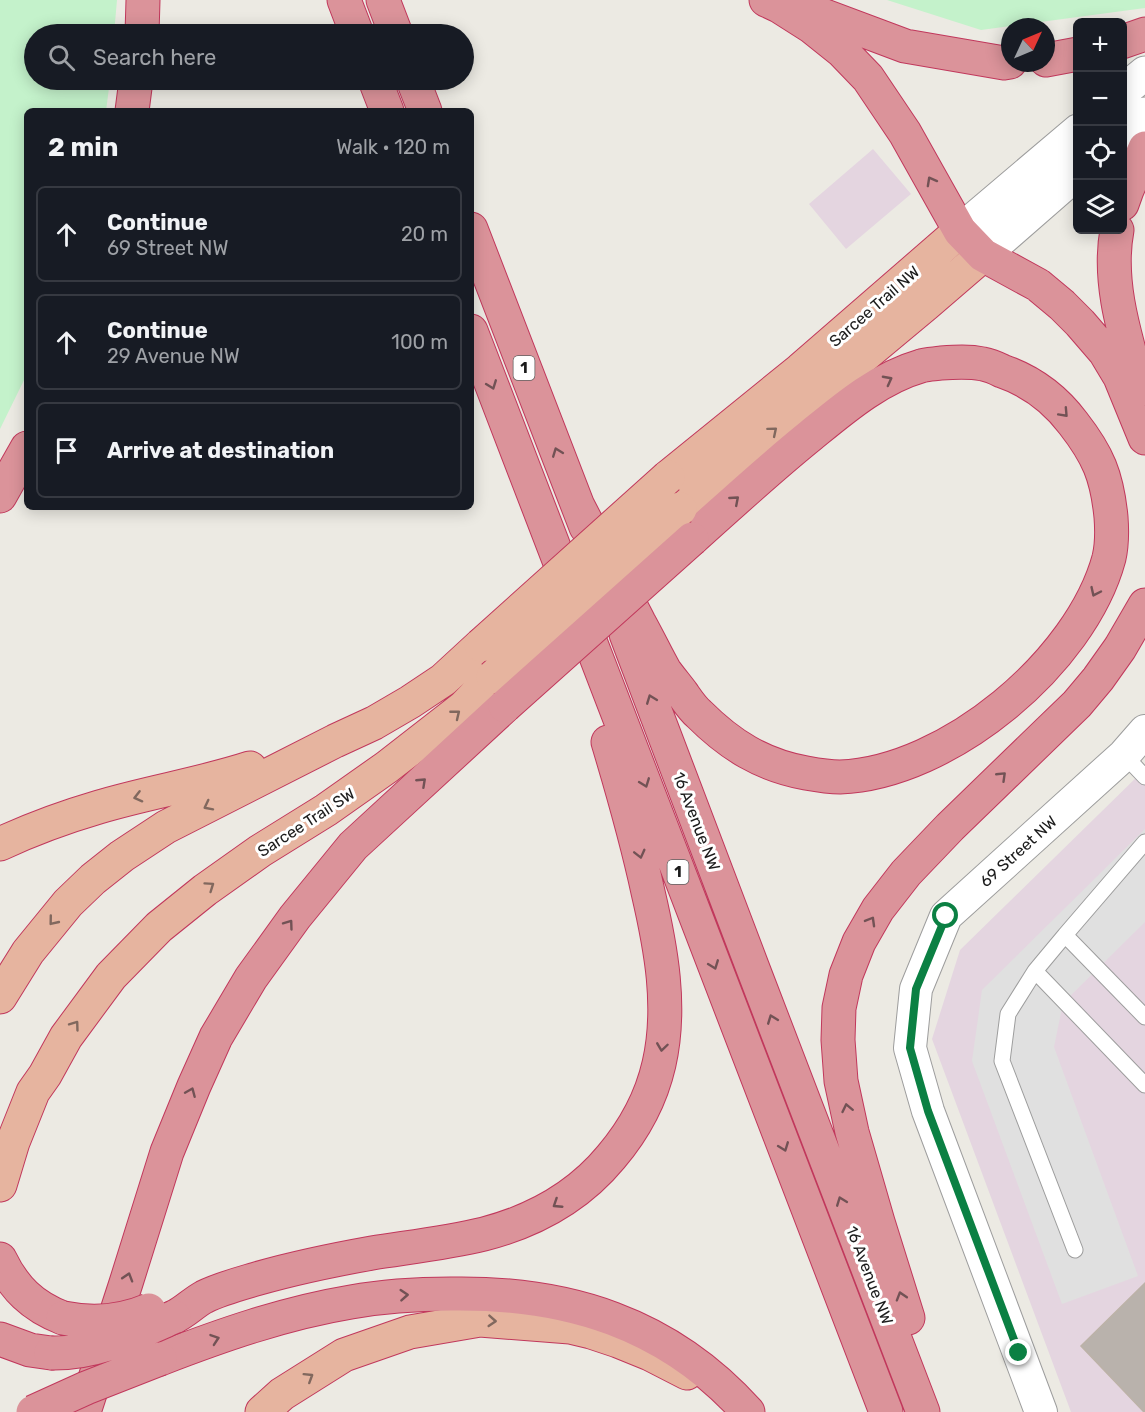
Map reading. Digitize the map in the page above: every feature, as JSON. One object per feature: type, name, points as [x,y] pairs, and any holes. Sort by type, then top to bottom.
[{"type":"highway","points":[[142,24],[143,0]]},
{"type":"highway","points":[[344,0],[353,24]]},
{"type":"highway","points":[[383,0],[392,24]]},
{"type":"highway","points":[[766,0],[812,27],[842,51],[868,78],[905,133],[960,231],[982,255],[1038,285],[1062,304],[1080,323],[1105,352],[1120,378],[1145,438]]},
{"type":"highway","points":[[783,0],[905,46],[1001,63]]},
{"type":"highway","points":[[1127,40],[1145,34]]},
{"type":"highway","points":[[1055,58],[1073,55]]},
{"type":"highway","points":[[132,108],[135,90]]},
{"type":"highway","points":[[379,90],[386,108]]},
{"type":"highway","points":[[417,90],[424,108]]},
{"type":"highway","points":[[1127,190],[1145,148]]},
{"type":"highway","name":"Sarcee Trail NW","points":[[335,741],[374,723],[442,680],[668,477],[800,370],[960,231]]},
{"type":"highway","points":[[1116,234],[1114,267],[1118,301],[1145,410]]},
{"type":"highway","name":"16 Avenue NW","points":[[474,238],[923,1412]]},
{"type":"highway","name":"Sarcee Trail NW","points":[[680,509],[982,255]]},
{"type":"highway","name":"1","points":[[474,339],[886,1412]]},
{"type":"highway","points":[[84,1412],[167,1152],[216,1037],[251,978],[295,917],[353,846],[499,692],[692,539],[797,446],[847,406],[890,378],[923,365],[958,362],[984,364],[1019,377],[1044,392],[1067,415],[1089,444],[1103,472],[1109,493],[1112,527],[1109,556],[1084,615],[1040,672],[1016,696],[969,731],[917,759],[864,774],[839,777],[821,776],[781,767],[754,757],[733,744],[696,712],[666,671],[578,506]]},
{"type":"highway","points":[[0,496],[24,453]]},
{"type":"highway","name":"Sarcee Trail SW","points":[[0,1185],[13,1142],[33,1092],[66,1037],[111,976],[159,927],[205,890],[260,851],[327,810],[387,767],[464,707],[499,692],[680,509]]},
{"type":"highway","points":[[0,1340],[30,1350],[51,1353],[100,1348],[121,1341],[185,1305],[243,1283],[298,1268],[462,1239],[508,1227],[535,1216],[562,1201],[598,1171],[628,1135],[645,1103],[659,1064],[665,1008],[660,951],[654,915],[631,821],[549,535]]},
{"type":"highway","points":[[936,1412],[852,1132],[841,1081],[838,1040],[839,1008],[846,975],[859,942],[878,909],[906,873],[1077,704],[1120,648],[1145,605]]},
{"type":"highway","points":[[0,844],[67,816],[221,777],[335,741]]},
{"type":"highway","points":[[0,997],[28,952],[68,903],[122,856],[166,827],[335,741]]},
{"type":"highway","points":[[0,1258],[8,1275],[26,1296],[42,1308],[63,1318],[110,1321],[132,1317],[172,1300],[185,1305]]},
{"type":"highway","points":[[33,1412],[160,1359],[266,1322],[352,1301],[417,1294],[499,1294],[586,1309],[620,1321],[666,1344],[712,1376],[745,1408]]},
{"type":"highway","points":[[262,1412],[282,1394],[344,1355],[410,1332],[480,1320],[570,1327],[604,1336],[658,1358],[745,1408]]},
{"type":"street","points":[[1127,88],[1145,73]]},
{"type":"street","points":[[1127,129],[1145,114]]},
{"type":"street","name":"Sarcee Trail NW","points":[[960,231],[1073,133]]},
{"type":"street","name":"Sarcee Trail NW","points":[[982,255],[1073,175]]},
{"type":"street","name":"69 Street NW","points":[[1041,1412],[928,1111],[910,1048],[916,989],[946,916],[1134,766],[1145,731]]},
{"type":"lane","points":[[1075,1250],[1002,1061],[1008,1014],[1035,971],[1145,842]]},
{"type":"lane","points":[[1065,934],[1145,1017]]},
{"type":"lane","points":[[1035,971],[1145,1085]]},
{"type":"shaded area","points":[[873,149],[911,194],[846,249],[809,204]]},
{"type":"shaded area","points":[[1145,769],[1145,1412],[1071,1412],[932,1039],[960,950]]},
{"type":"shaded area","points":[[1145,829],[1145,922],[1063,1003],[1054,1047],[1138,1276],[1062,1304],[972,1061],[982,990]]},
{"type":"green space","points":[[0,0],[117,0],[115,24],[24,24],[24,90],[109,90],[106,108],[24,108],[24,380],[0,429]]},
{"type":"green space","points":[[887,0],[1145,0],[1145,8],[1055,20],[1055,18],[1001,18],[1001,27],[981,30]]},
{"type":"building","points":[[1145,1283],[1145,1412],[1144,1412],[1081,1346]]},
{"type":"route","points":[[946,916],[916,989],[910,1048],[928,1111],[1019,1353]]}]
